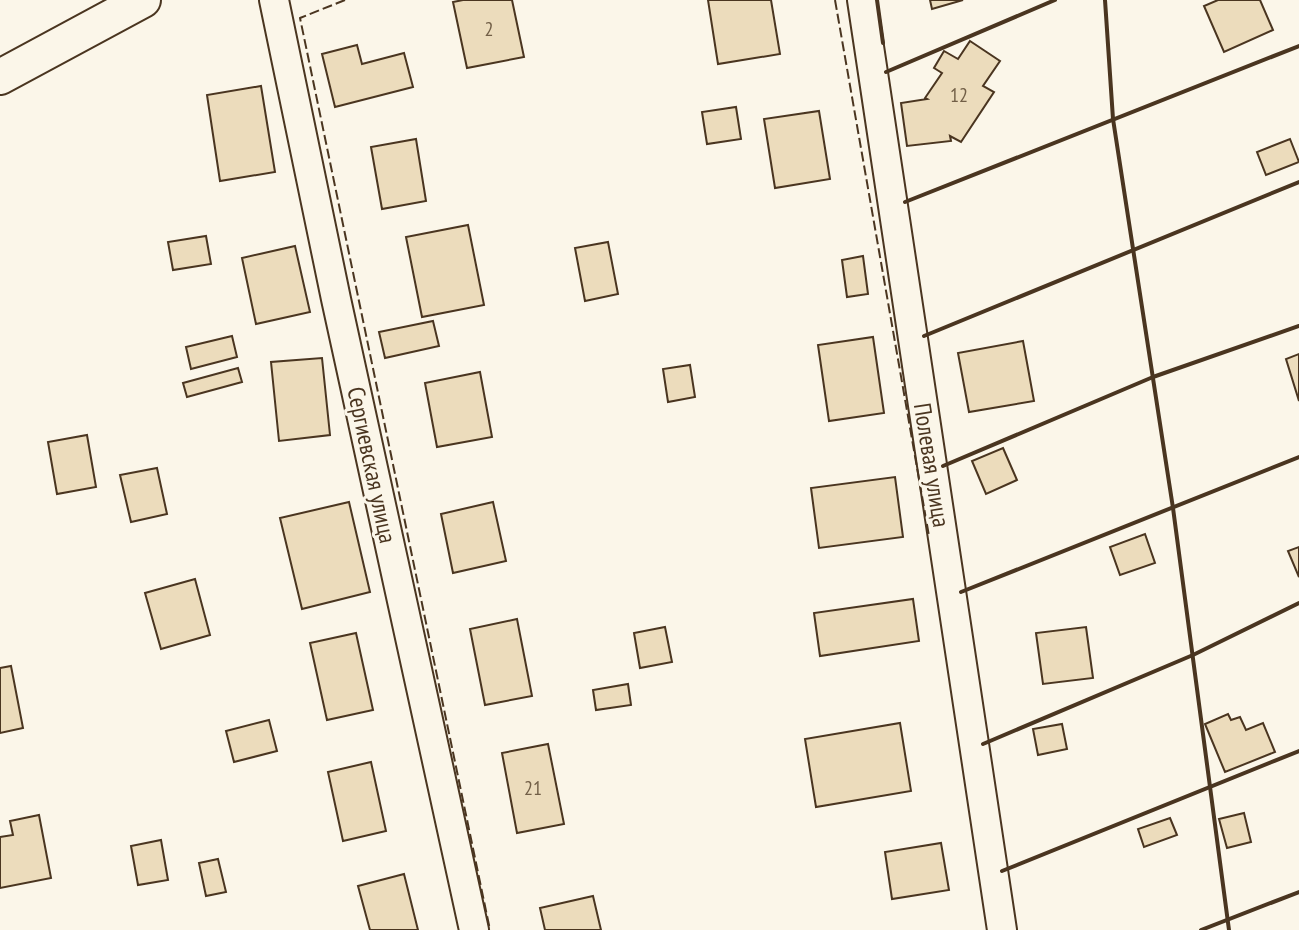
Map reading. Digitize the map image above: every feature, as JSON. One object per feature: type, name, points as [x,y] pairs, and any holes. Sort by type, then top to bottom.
[{"type":"street","points":[[0,77],[143,0]]},
{"type":"street","name":"Сергиевская улица","points":[[274,0],[474,930]]},
{"type":"street","name":"Полевая улица","points":[[862,0],[1002,930]]},
{"type":"building","points":[[512,0],[524,57],[467,68],[453,2]]},
{"type":"building","points":[[708,0],[771,0],[780,54],[718,64]]},
{"type":"building","points":[[930,0],[963,0],[932,9]]},
{"type":"building","points":[[1218,0],[1260,0],[1273,30],[1224,52],[1204,6]]},
{"type":"building","points":[[970,41],[1000,61],[983,86],[994,92],[961,142],[950,136],[951,141],[907,146],[901,103],[927,99],[942,73],[934,68],[944,51],[958,59]]},
{"type":"building","points":[[357,45],[362,64],[404,53],[413,87],[335,107],[322,54]]},
{"type":"building","points":[[261,86],[275,172],[220,181],[207,95]]},
{"type":"building","points":[[736,107],[741,139],[707,144],[702,112]]},
{"type":"building","points":[[819,111],[830,179],[775,188],[764,119]]},
{"type":"building","points":[[416,139],[426,201],[382,209],[371,147]]},
{"type":"building","points":[[1290,139],[1299,162],[1266,175],[1257,152]]},
{"type":"building","points":[[468,225],[484,305],[422,317],[406,237]]},
{"type":"building","points":[[206,236],[211,264],[173,270],[168,242]]},
{"type":"building","points":[[608,242],[618,294],[585,301],[575,248]]},
{"type":"building","points":[[295,246],[310,312],[256,324],[242,258]]},
{"type":"building","points":[[863,256],[868,294],[847,297],[842,260]]},
{"type":"building","points":[[433,321],[439,346],[385,358],[379,332]]},
{"type":"building","points":[[232,336],[237,357],[191,369],[186,347]]},
{"type":"building","points":[[873,337],[884,413],[829,421],[818,345]]},
{"type":"building","points":[[1023,341],[1034,401],[969,412],[958,353]]},
{"type":"building","points":[[1299,354],[1299,401],[1286,359]]},
{"type":"building","points":[[322,358],[330,435],[279,441],[271,362]]},
{"type":"building","points":[[690,365],[695,397],[668,402],[663,369]]},
{"type":"building","points":[[238,368],[242,382],[187,397],[183,383]]},
{"type":"building","points":[[480,372],[492,437],[437,447],[425,383]]},
{"type":"building","points":[[87,435],[96,487],[57,494],[48,442]]},
{"type":"building","points":[[1003,448],[1017,480],[986,494],[972,461]]},
{"type":"building","points":[[157,468],[167,514],[131,522],[120,475]]},
{"type":"building","points":[[895,477],[903,537],[819,548],[811,488]]},
{"type":"building","points":[[349,502],[370,592],[302,609],[280,518]]},
{"type":"building","points":[[493,502],[506,561],[453,573],[441,514]]},
{"type":"building","points":[[1145,534],[1155,563],[1120,575],[1110,547]]},
{"type":"building","points":[[1299,547],[1299,577],[1288,551]]},
{"type":"building","points":[[195,579],[210,635],[161,649],[145,593]]},
{"type":"building","points":[[913,599],[919,641],[820,656],[814,613]]},
{"type":"building","points":[[517,619],[532,696],[485,705],[470,629]]},
{"type":"building","points":[[665,627],[672,662],[640,668],[634,633]]},
{"type":"building","points":[[1086,627],[1093,678],[1043,684],[1036,633]]},
{"type":"building","points":[[356,633],[373,710],[327,720],[310,643]]},
{"type":"building","points":[[11,666],[23,728],[0,733],[0,668]]},
{"type":"building","points":[[628,684],[631,705],[596,710],[593,690]]},
{"type":"building","points":[[1228,714],[1231,720],[1240,717],[1246,730],[1263,723],[1275,752],[1225,772],[1205,724]]},
{"type":"building","points":[[269,720],[277,751],[234,762],[226,731]]},
{"type":"building","points":[[900,723],[911,791],[816,807],[805,739]]},
{"type":"building","points":[[1062,724],[1067,749],[1038,755],[1033,729]]},
{"type":"building","points":[[548,744],[564,824],[517,833],[502,753]]},
{"type":"building","points":[[371,762],[386,831],[343,841],[328,772]]},
{"type":"building","points":[[1244,813],[1251,842],[1227,848],[1219,819]]},
{"type":"building","points":[[39,815],[51,878],[0,888],[0,837],[13,835],[10,821]]},
{"type":"building","points":[[1170,818],[1177,835],[1144,847],[1138,829]]},
{"type":"building","points":[[161,840],[168,880],[138,885],[131,846]]},
{"type":"building","points":[[941,843],[949,890],[892,899],[885,852]]},
{"type":"building","points":[[218,859],[226,892],[206,896],[199,863]]},
{"type":"building","points":[[404,874],[418,930],[370,930],[358,886]]},
{"type":"building","points":[[593,896],[601,930],[545,930],[540,908]]},
{"type":"fence","points":[[345,0],[300,18],[490,930]]},
{"type":"fence","points":[[835,0],[929,536]]},
{"type":"wall","points":[[877,0],[883,43]]},
{"type":"wall","points":[[886,72],[1055,0]]},
{"type":"wall","points":[[1105,0],[1113,119],[1173,508],[1229,930]]},
{"type":"wall","points":[[905,202],[1299,46]]},
{"type":"wall","points":[[924,336],[1299,182]]},
{"type":"wall","points":[[943,466],[1153,377],[1299,326]]},
{"type":"wall","points":[[961,592],[1299,457]]},
{"type":"wall","points":[[983,744],[1193,655],[1299,603]]},
{"type":"wall","points":[[1002,871],[1299,751]]},
{"type":"wall","points":[[1201,930],[1299,892]]}]
